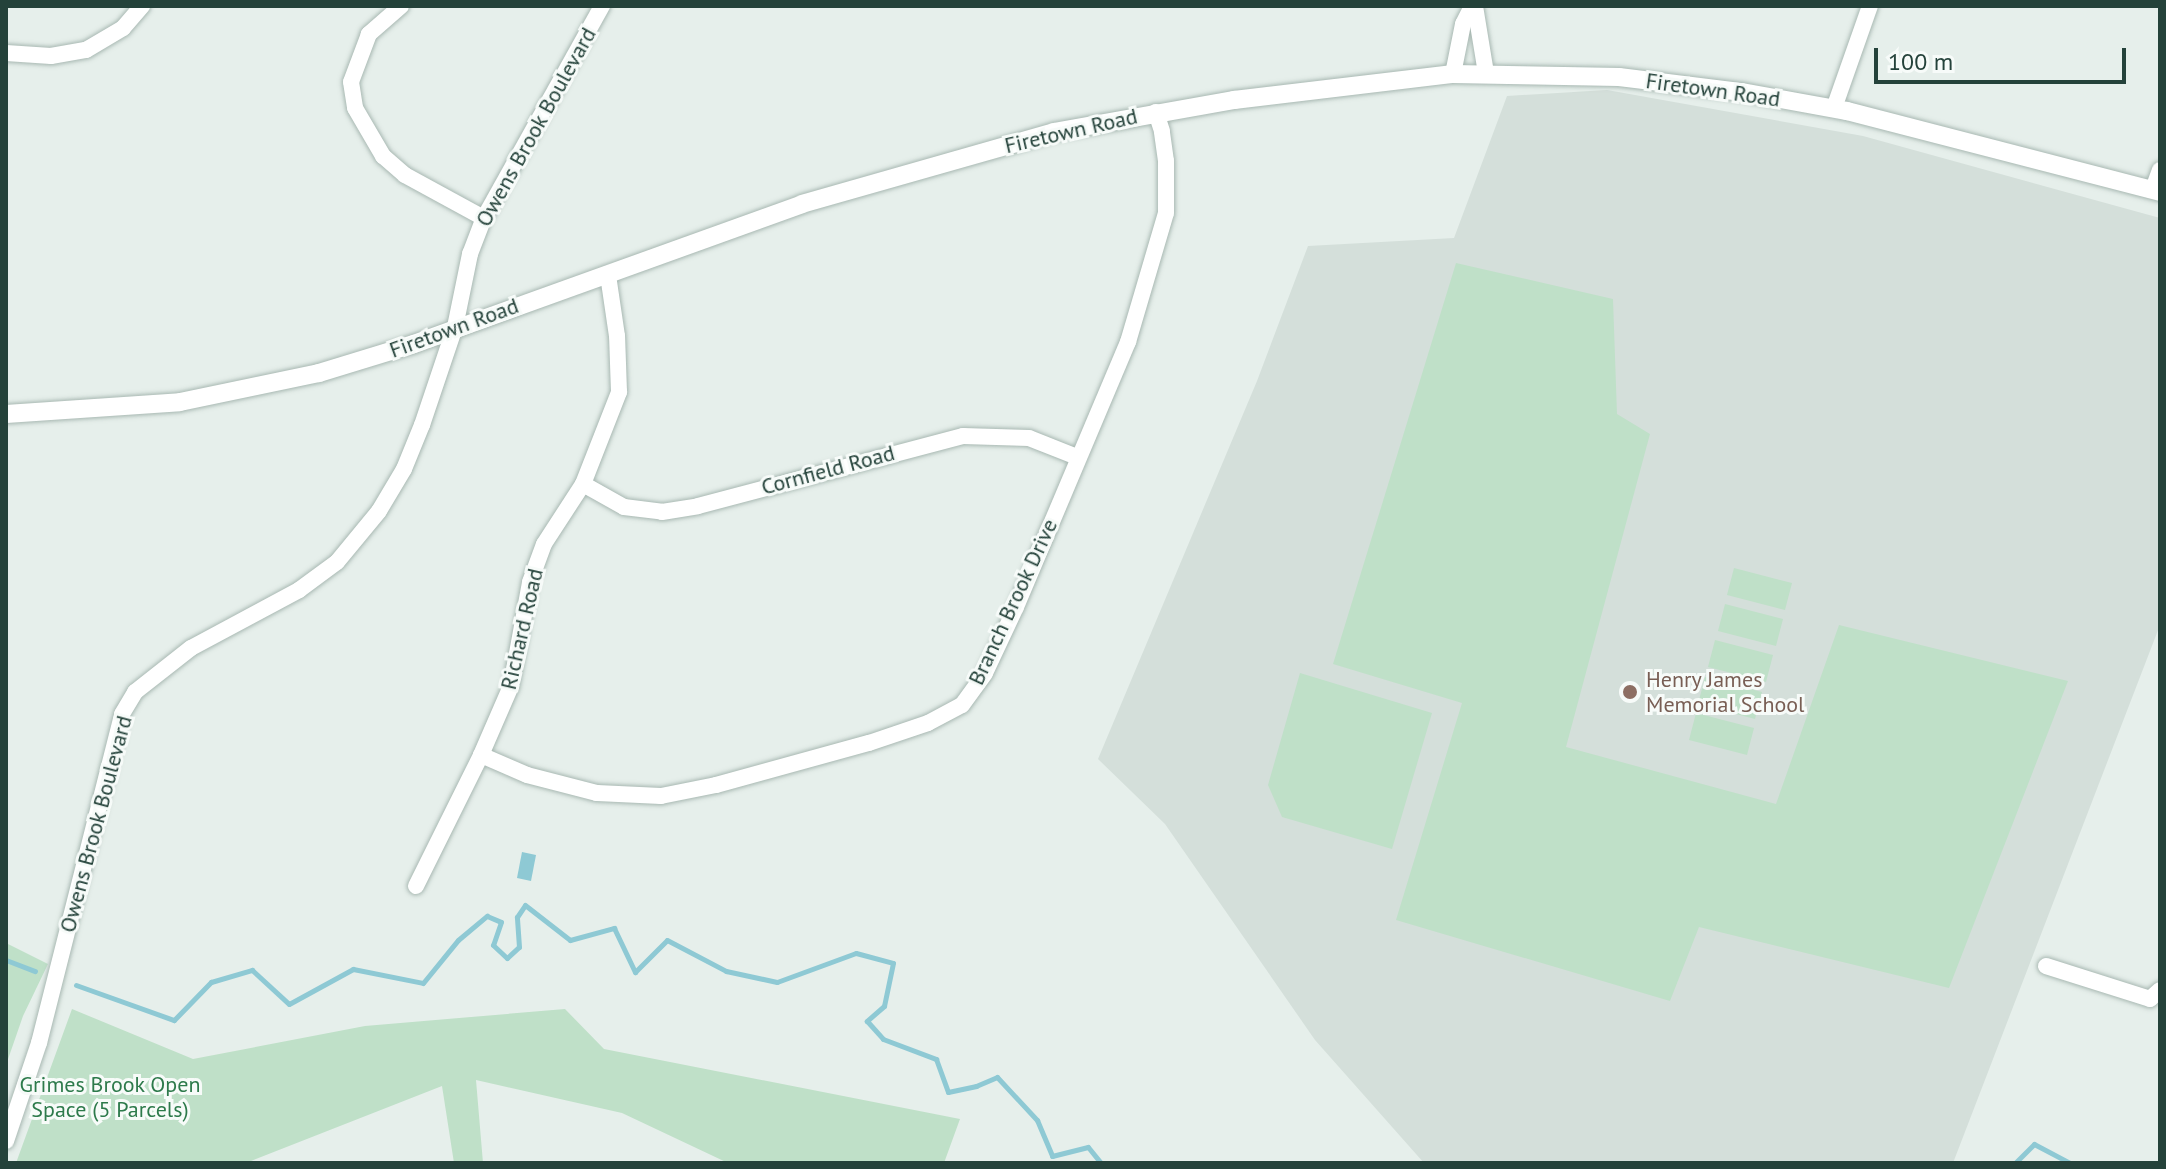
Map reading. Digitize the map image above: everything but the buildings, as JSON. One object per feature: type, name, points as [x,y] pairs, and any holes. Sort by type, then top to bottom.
[{"type":"street","points":[[6,53],[51,56],[86,50],[123,28],[142,6]]},
{"type":"street","points":[[401,6],[369,34],[351,82],[355,108],[383,156],[405,175],[484,218]]},
{"type":"street","name":"Owens Brook Boulevard","points":[[6,1141],[39,1043],[122,714],[135,692],[191,648],[299,590],[337,562],[379,511],[404,469],[455,327],[470,254],[484,218],[602,6]]},
{"type":"street","points":[[1474,6],[1486,73]]},
{"type":"street","points":[[1453,74],[1459,38],[1474,6]]},
{"type":"street","points":[[1834,108],[1870,6]]},
{"type":"street","name":"Firetown Road","points":[[6,414],[180,402],[269,386],[414,344],[802,204],[1054,132],[1156,112],[1453,74],[1619,77],[1742,92],[1834,108],[2157,190]]},
{"type":"street","name":"Branch Brook Drive","points":[[481,755],[527,775],[597,793],[661,796],[731,781],[928,723],[962,705],[985,673],[1128,342],[1166,213],[1166,161],[1156,112]]},
{"type":"street","points":[[2157,190],[2160,170]]},
{"type":"street","name":"Richard Road","points":[[416,886],[481,755],[511,686],[534,569],[544,544],[583,484],[619,392],[617,336],[608,275]]},
{"type":"street","name":"Cornfield Road","points":[[583,484],[624,507],[662,512],[698,506],[963,436],[1029,438],[1077,457]]},
{"type":"street","points":[[2046,966],[2150,999],[2160,990]]},
{"type":"shaded area","name":"Henry James Memorial School","points":[[1607,90],[1863,136],[2160,218],[2160,625],[1953,1163],[1424,1163],[1315,1040],[1165,824],[1098,759],[1257,381],[1308,246],[1454,238],[1507,96]]},
{"type":"green space","points":[[1456,263],[1613,299],[1617,414],[1650,434],[1566,747],[1776,804],[1839,625],[2068,681],[1949,988],[1699,927],[1670,1001],[1396,920],[1462,703],[1333,664]]},
{"type":"green space","points":[[1734,568],[1792,583],[1785,610],[1727,595]]},
{"type":"green space","points":[[1725,604],[1783,619],[1776,646],[1718,631]]},
{"type":"green space","points":[[1715,640],[1773,655],[1766,682],[1708,667]]},
{"type":"green space","points":[[1300,673],[1432,713],[1392,849],[1282,817],[1268,785]]},
{"type":"green space","points":[[1705,677],[1762,692],[1755,719],[1698,704]]},
{"type":"green space","points":[[1696,713],[1754,728],[1747,755],[1689,740]]},
{"type":"green space","name":"Grimes Brook Open Space (5 Parcels)","points":[[6,943],[48,964],[23,1016],[6,1065]]},
{"type":"green space","name":"Grimes Brook Open Space (5 Parcels)","points":[[72,1009],[193,1059],[365,1026],[565,1009],[604,1049],[960,1119],[944,1163],[728,1163],[622,1113],[476,1080],[483,1163],[454,1163],[442,1086],[246,1163],[16,1163]]},
{"type":"water","points":[[522,852],[536,855],[531,881],[517,878]]},
{"type":"waterway","points":[[76,985],[174,1020],[211,982],[252,970],[289,1004],[353,969],[423,983],[458,940],[487,916],[501,922],[493,945],[507,958],[519,947],[517,917],[525,905],[570,940],[614,928],[635,972],[667,940],[726,971],[777,982],[856,953],[893,963],[884,1006],[867,1021],[883,1039],[936,1059],[948,1092],[976,1086],[997,1077],[1037,1120],[1052,1156],[1088,1147],[1101,1163]]},
{"type":"waterway","points":[[6,960],[35,971]]},
{"type":"waterway","points":[[2015,1163],[2034,1144],[2070,1163]]},
{"type":"place","name":"Henry James Memorial School","points":[[1630,692]]}]
